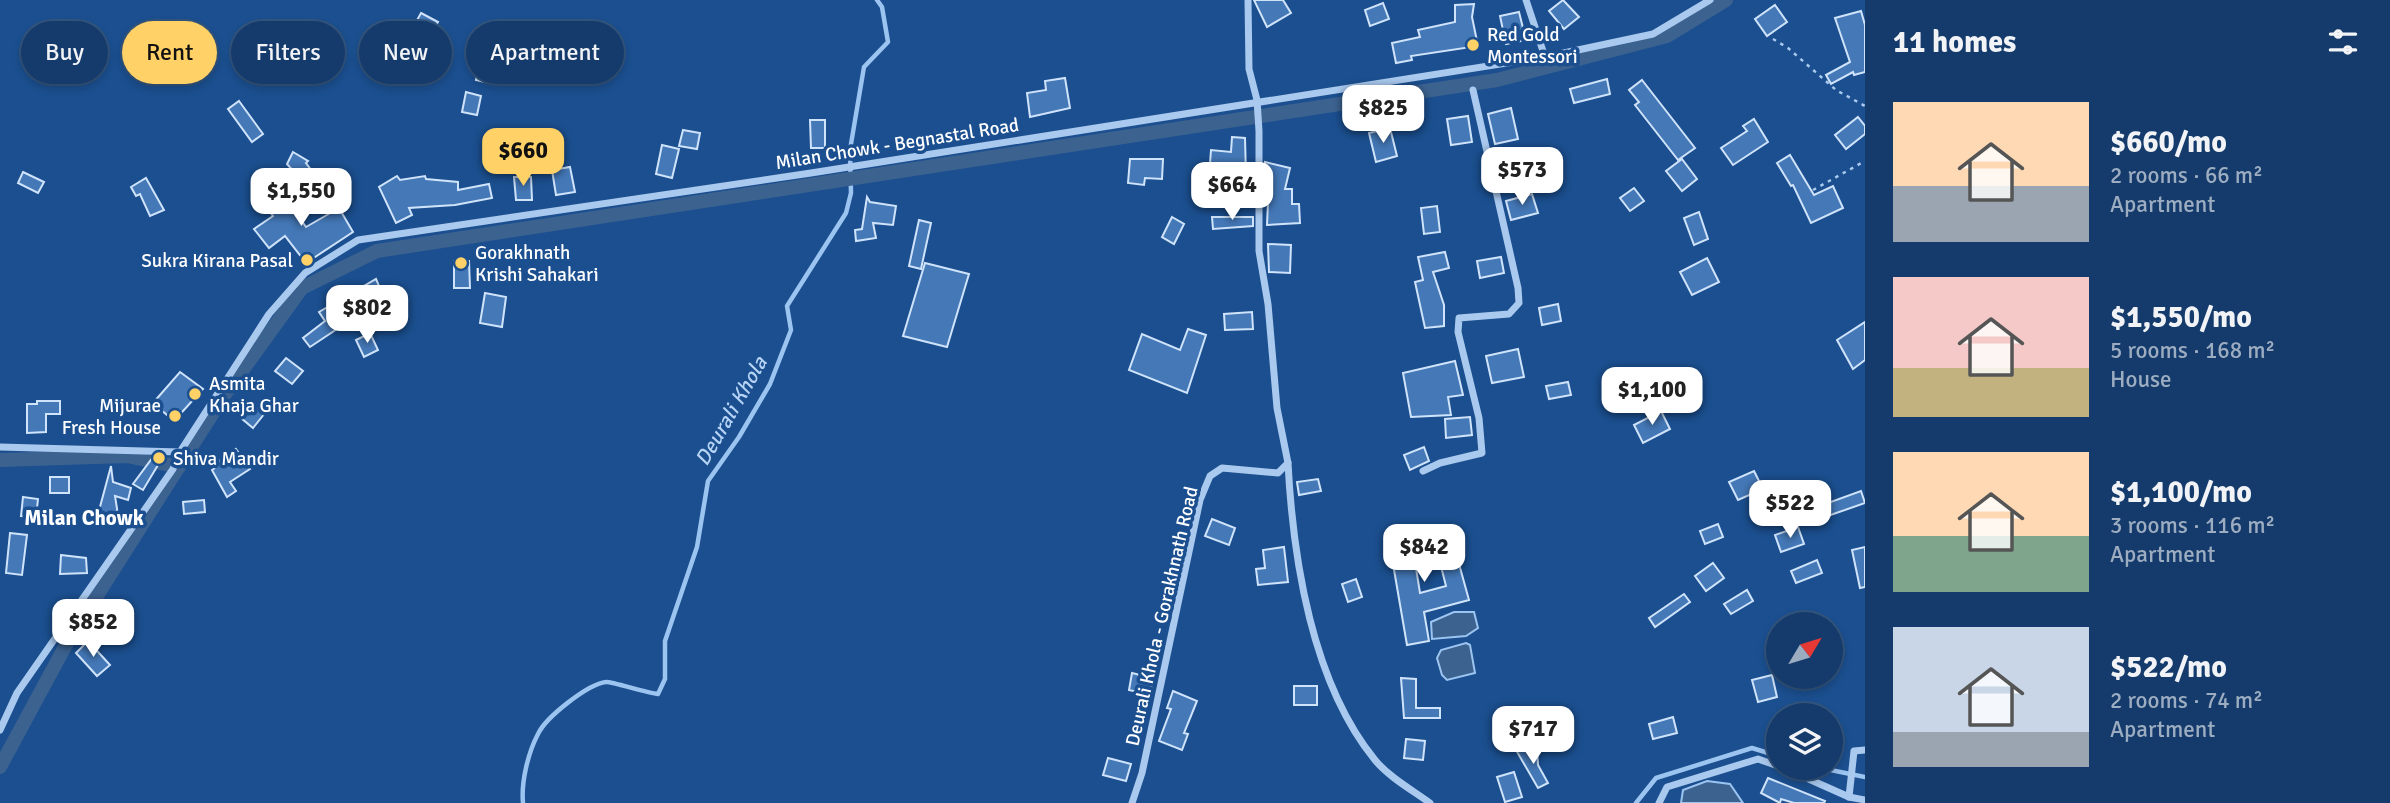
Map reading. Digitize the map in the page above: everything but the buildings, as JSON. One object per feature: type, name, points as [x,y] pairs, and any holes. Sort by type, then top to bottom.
[{"type":"street","points":[[1248,0],[1249,69],[1258,104],[1259,251],[1268,304],[1277,408],[1288,463],[1290,509],[1315,643],[1345,713],[1376,761],[1430,803]]},
{"type":"street","points":[[1526,0],[1545,57]]},
{"type":"street","name":"Milan Chowk - Begnastal Road","points":[[0,730],[17,693],[173,469],[180,452],[269,314],[305,273],[358,240],[811,173],[1545,57],[1653,34],[1710,0]]},
{"type":"street","points":[[1423,471],[1482,453],[1479,418],[1458,332],[1459,318],[1509,314],[1519,303],[1518,288],[1473,90]]},
{"type":"street","points":[[0,447],[180,452]]},
{"type":"street","name":"Deurali Khola - Gorakhnath Road","points":[[1132,803],[1142,773],[1200,500],[1210,476],[1222,468],[1278,473],[1288,463]]},
{"type":"street","points":[[1849,797],[1854,751],[1865,750]]},
{"type":"street","points":[[1659,803],[1667,787],[1758,759],[1766,762]]},
{"type":"street","points":[[1810,780],[1849,797],[1865,800]]},
{"type":"path","points":[[1773,39],[1788,48],[1836,90],[1865,106]]},
{"type":"path","points":[[1813,190],[1865,161]]},
{"type":"water","points":[[1454,612],[1474,612],[1478,628],[1466,636],[1432,639],[1431,622]]},
{"type":"water","points":[[1466,643],[1470,645],[1475,673],[1447,680],[1442,675],[1437,658],[1441,650]]},
{"type":"water","points":[[1707,781],[1730,784],[1743,803],[1681,803],[1683,790]]},
{"type":"waterway","name":"Deurali Khola","points":[[523,803],[524,777],[531,750],[542,727],[558,711],[598,684],[609,682],[658,694],[665,679],[665,641],[697,547],[708,481],[739,437],[770,384],[791,330],[787,306],[846,213],[851,193],[850,150],[864,67],[888,42],[882,7],[877,0]]},
{"type":"waterway","points":[[0,767],[67,643],[223,397],[302,288],[377,251],[1497,80],[1667,36],[1726,0]]},
{"type":"waterway","points":[[0,460],[127,456],[179,467]]},
{"type":"waterway","points":[[1636,803],[1656,778],[1752,748],[1766,752]]},
{"type":"waterway","points":[[1843,772],[1865,777]]},
{"type":"place","name":"Red Gold Montessori","points":[[1473,45]]},
{"type":"place","name":"Sukra Kirana Pasal","points":[[307,260]]},
{"type":"place","name":"Gorakhnath Krishi Sahakari","points":[[461,263]]},
{"type":"place","name":"Asmita Khaja Ghar","points":[[195,394]]},
{"type":"place","name":"Mijurae Fresh House","points":[[175,416]]},
{"type":"place","name":"Shiva Mandir","points":[[159,458]]},
{"type":"district","name":"Milan Chowk","points":[[84,518]]}]
